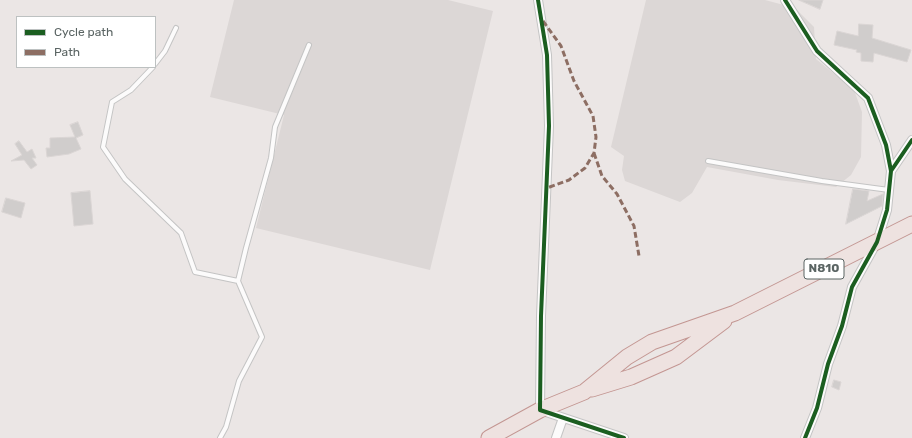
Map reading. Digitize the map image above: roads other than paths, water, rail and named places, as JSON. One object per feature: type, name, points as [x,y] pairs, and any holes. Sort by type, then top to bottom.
[{"type":"highway","name":"N810","points":[[584,392],[627,357],[652,342],[736,313],[912,224]]},
{"type":"highway","name":"N810","points":[[489,438],[540,410],[584,392],[631,377],[676,357],[736,313]]},
{"type":"street","points":[[538,0],[547,55],[549,126],[541,316],[540,410],[624,438]]},
{"type":"street","points":[[786,0],[817,51],[868,98],[886,145],[891,171],[887,210],[877,242],[852,287],[842,326],[828,364],[817,408],[805,438]]},
{"type":"street","points":[[891,171],[912,140]]},
{"type":"street","points":[[556,438],[563,418]]},
{"type":"lane","points":[[156,63],[165,51],[176,28]]},
{"type":"lane","points":[[220,438],[226,427],[238,381],[262,337],[238,281],[271,158],[275,127],[309,45]]},
{"type":"lane","points":[[152,68],[131,90],[112,102],[103,147],[125,179],[181,233],[195,272],[238,281]]},
{"type":"lane","points":[[708,161],[822,181],[890,190]]}]
